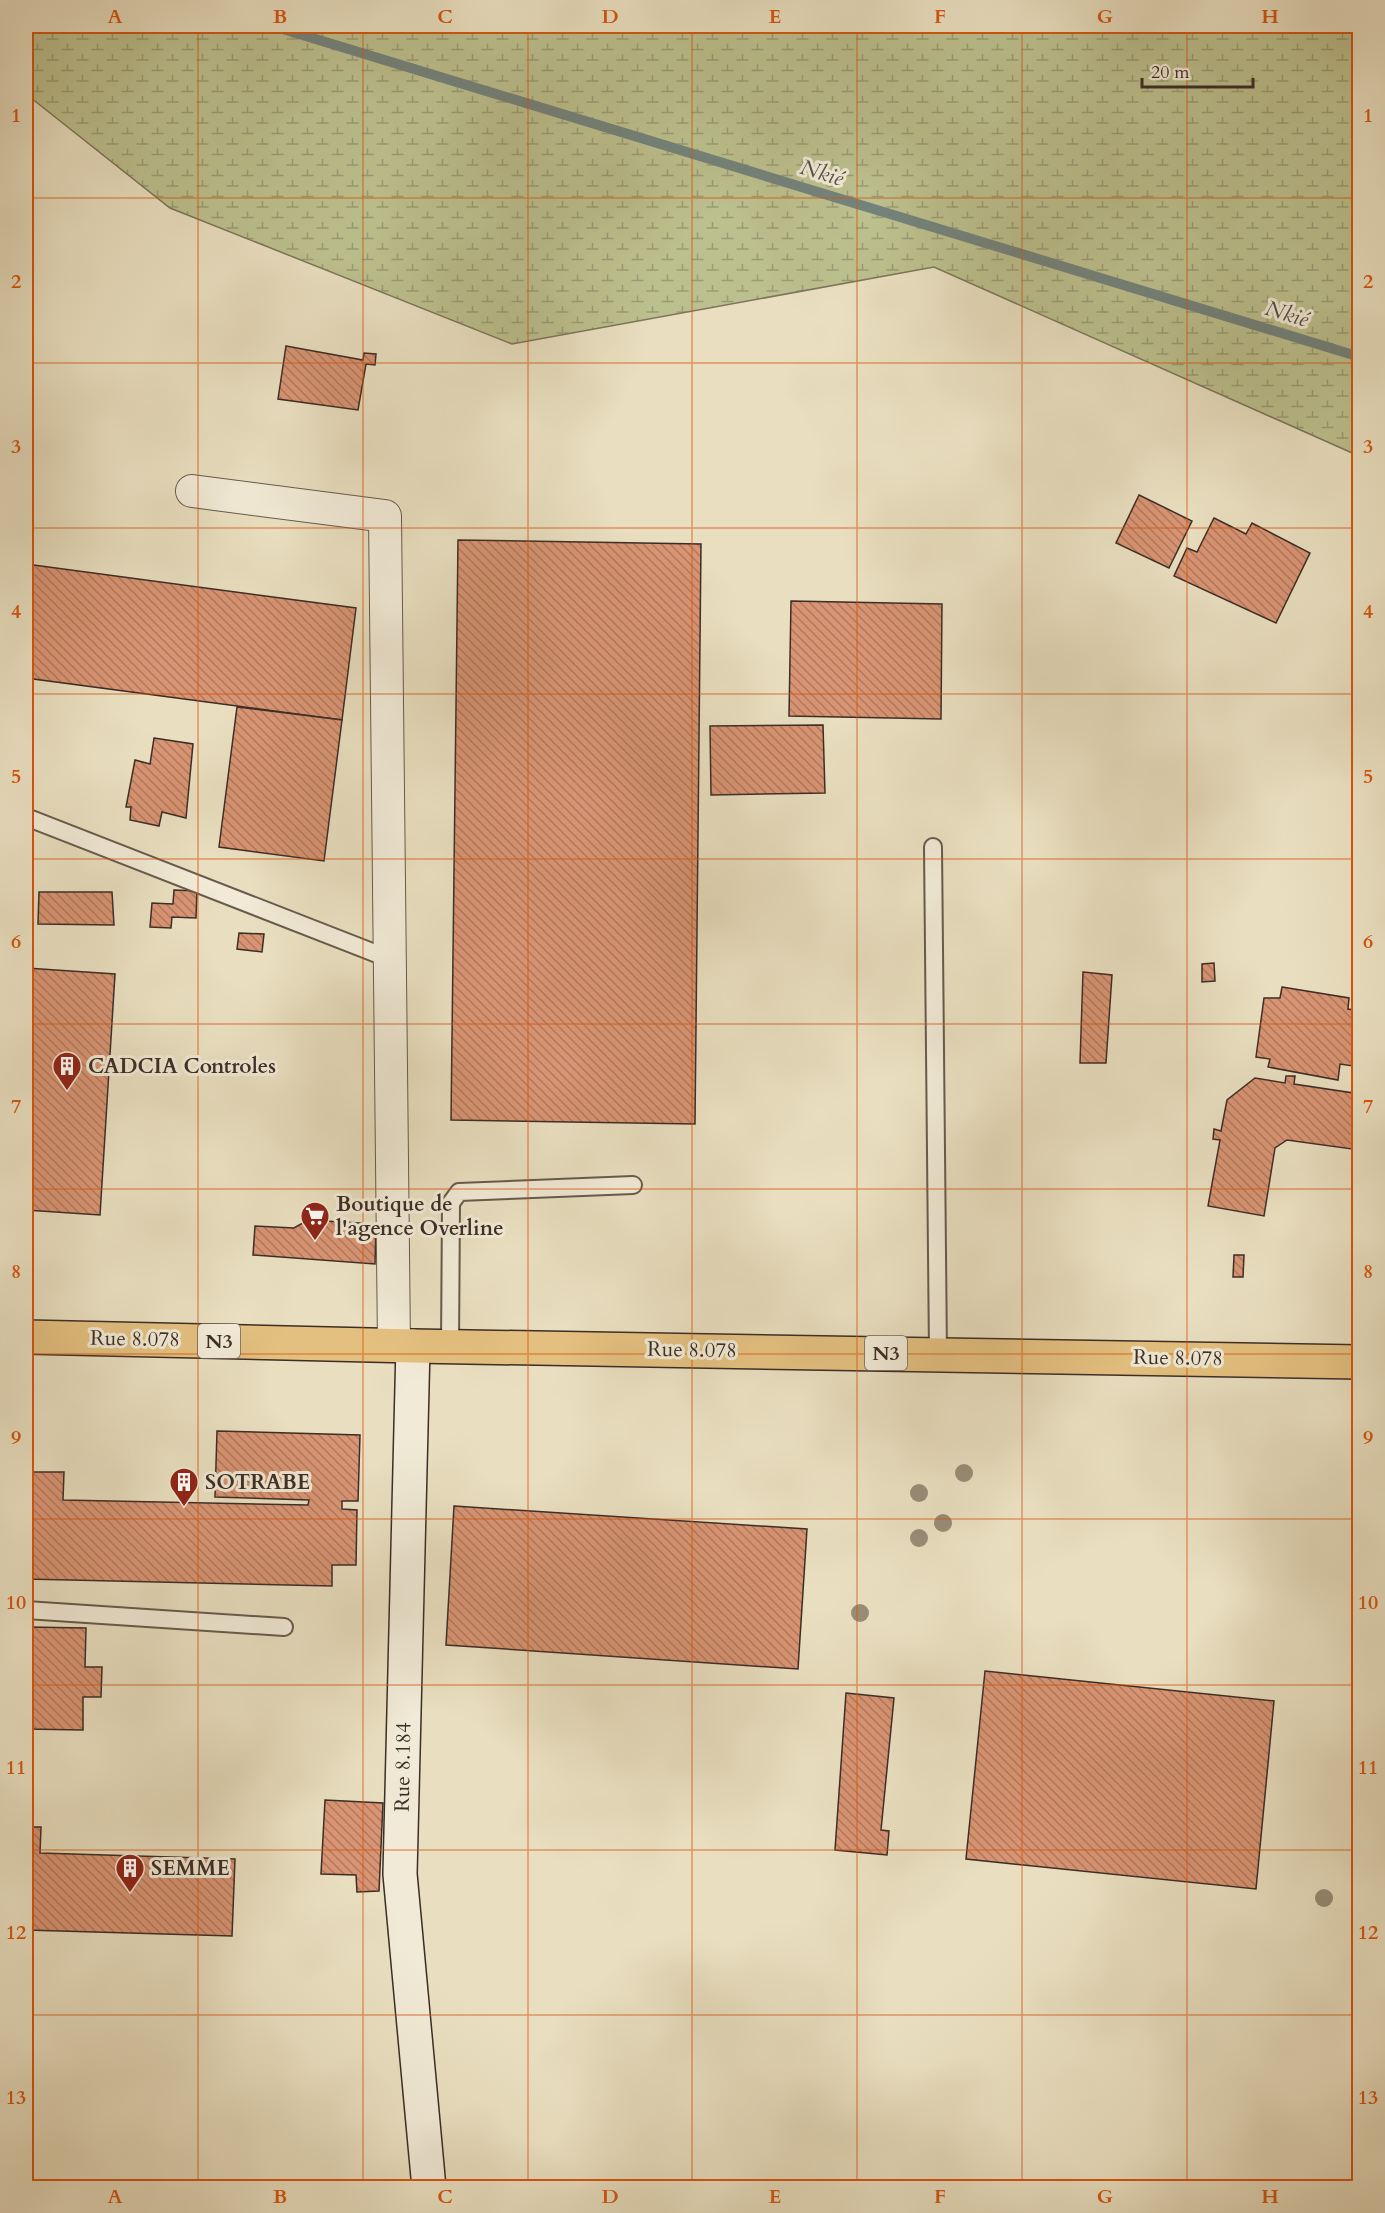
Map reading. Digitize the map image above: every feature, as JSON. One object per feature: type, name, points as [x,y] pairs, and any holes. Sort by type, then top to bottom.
[{"type":"highway","name":"Rue 8.078","points":[[26,1337],[450,1347],[1359,1362]]},
{"type":"street","points":[[192,491],[385,516],[390,959],[404,1346]]},
{"type":"street","name":"Rue 8.184","points":[[404,1346],[400,1874],[435,2186]]},
{"type":"lane","points":[[26,817],[390,959]]},
{"type":"lane","points":[[933,847],[938,1354]]},
{"type":"lane","points":[[450,1347],[451,1203],[454,1196],[459,1192],[633,1185]]},
{"type":"lane","points":[[26,1610],[284,1628]]},
{"type":"green space","points":[[26,26],[1359,26],[1359,456],[934,267],[512,344],[170,208],[26,94]]},
{"type":"building","points":[[286,346],[363,360],[364,353],[376,354],[375,365],[366,364],[358,410],[278,399]]},
{"type":"building","points":[[1139,495],[1192,521],[1169,568],[1116,543]]},
{"type":"building","points":[[1214,518],[1246,534],[1252,523],[1310,553],[1276,623],[1174,576],[1187,548],[1197,552]]},
{"type":"building","points":[[458,540],[701,544],[695,1124],[451,1120]]},
{"type":"building","points":[[26,564],[356,608],[342,720],[26,678]]},
{"type":"building","points":[[791,601],[942,604],[941,719],[789,716]]},
{"type":"building","points":[[237,707],[342,720],[324,861],[219,847]]},
{"type":"building","points":[[823,725],[825,793],[711,795],[710,726]]},
{"type":"building","points":[[154,738],[193,744],[186,818],[162,812],[159,826],[130,820],[131,807],[126,807],[135,760],[150,764]]},
{"type":"building","points":[[174,890],[197,891],[196,918],[172,917],[171,928],[150,927],[152,903],[173,904]]},
{"type":"building","points":[[39,892],[112,892],[114,925],[38,924]]},
{"type":"building","points":[[239,933],[264,934],[262,952],[237,949]]},
{"type":"building","points":[[1214,963],[1215,981],[1202,982],[1202,964]]},
{"type":"building","name":"CADCIA Controles","points":[[26,968],[115,974],[100,1215],[26,1210]]},
{"type":"building","points":[[1083,972],[1112,975],[1106,1063],[1080,1063]]},
{"type":"building","points":[[1282,987],[1349,998],[1348,1009],[1360,1011],[1360,1067],[1340,1064],[1338,1080],[1268,1067],[1270,1059],[1256,1057],[1264,998],[1280,998]]},
{"type":"building","points":[[1286,1076],[1295,1076],[1294,1084],[1360,1094],[1352,1149],[1287,1140],[1275,1148],[1264,1216],[1208,1206],[1220,1140],[1213,1139],[1214,1129],[1221,1131],[1227,1100],[1255,1078],[1285,1083]]},
{"type":"building","name":"Boutique de l'agence Overline","points":[[308,1220],[376,1224],[375,1264],[253,1255],[255,1226],[294,1228]]},
{"type":"building","points":[[1234,1255],[1244,1255],[1243,1277],[1233,1277]]},
{"type":"building","name":"SOTRABE","points":[[217,1431],[360,1435],[358,1501],[342,1501],[342,1509],[357,1510],[356,1565],[332,1565],[332,1586],[26,1579],[26,1472],[64,1472],[63,1500],[308,1505],[309,1500],[215,1497]]},
{"type":"building","points":[[454,1506],[807,1529],[798,1669],[446,1645]]},
{"type":"building","points":[[28,1627],[86,1628],[85,1667],[102,1667],[101,1697],[83,1697],[83,1730],[26,1729]]},
{"type":"building","points":[[985,1671],[1274,1701],[1256,1889],[966,1859]]},
{"type":"building","points":[[846,1693],[894,1698],[881,1830],[889,1831],[887,1855],[835,1850]]},
{"type":"building","points":[[325,1800],[383,1803],[379,1891],[357,1892],[356,1875],[321,1874]]},
{"type":"building","name":"SEMME","points":[[26,1827],[41,1827],[40,1853],[235,1859],[232,1936],[26,1930]]},
{"type":"waterway","name":"Nkié","points":[[273,26],[1360,357]]},
{"type":"place","name":"CADCIA Controles","points":[[67,1092]]},
{"type":"place","name":"Boutique de l'agence Overline","points":[[315,1242]]},
{"type":"place","name":"SOTRABE","points":[[184,1508]]},
{"type":"place","name":"SEMME","points":[[130,1894]]}]
